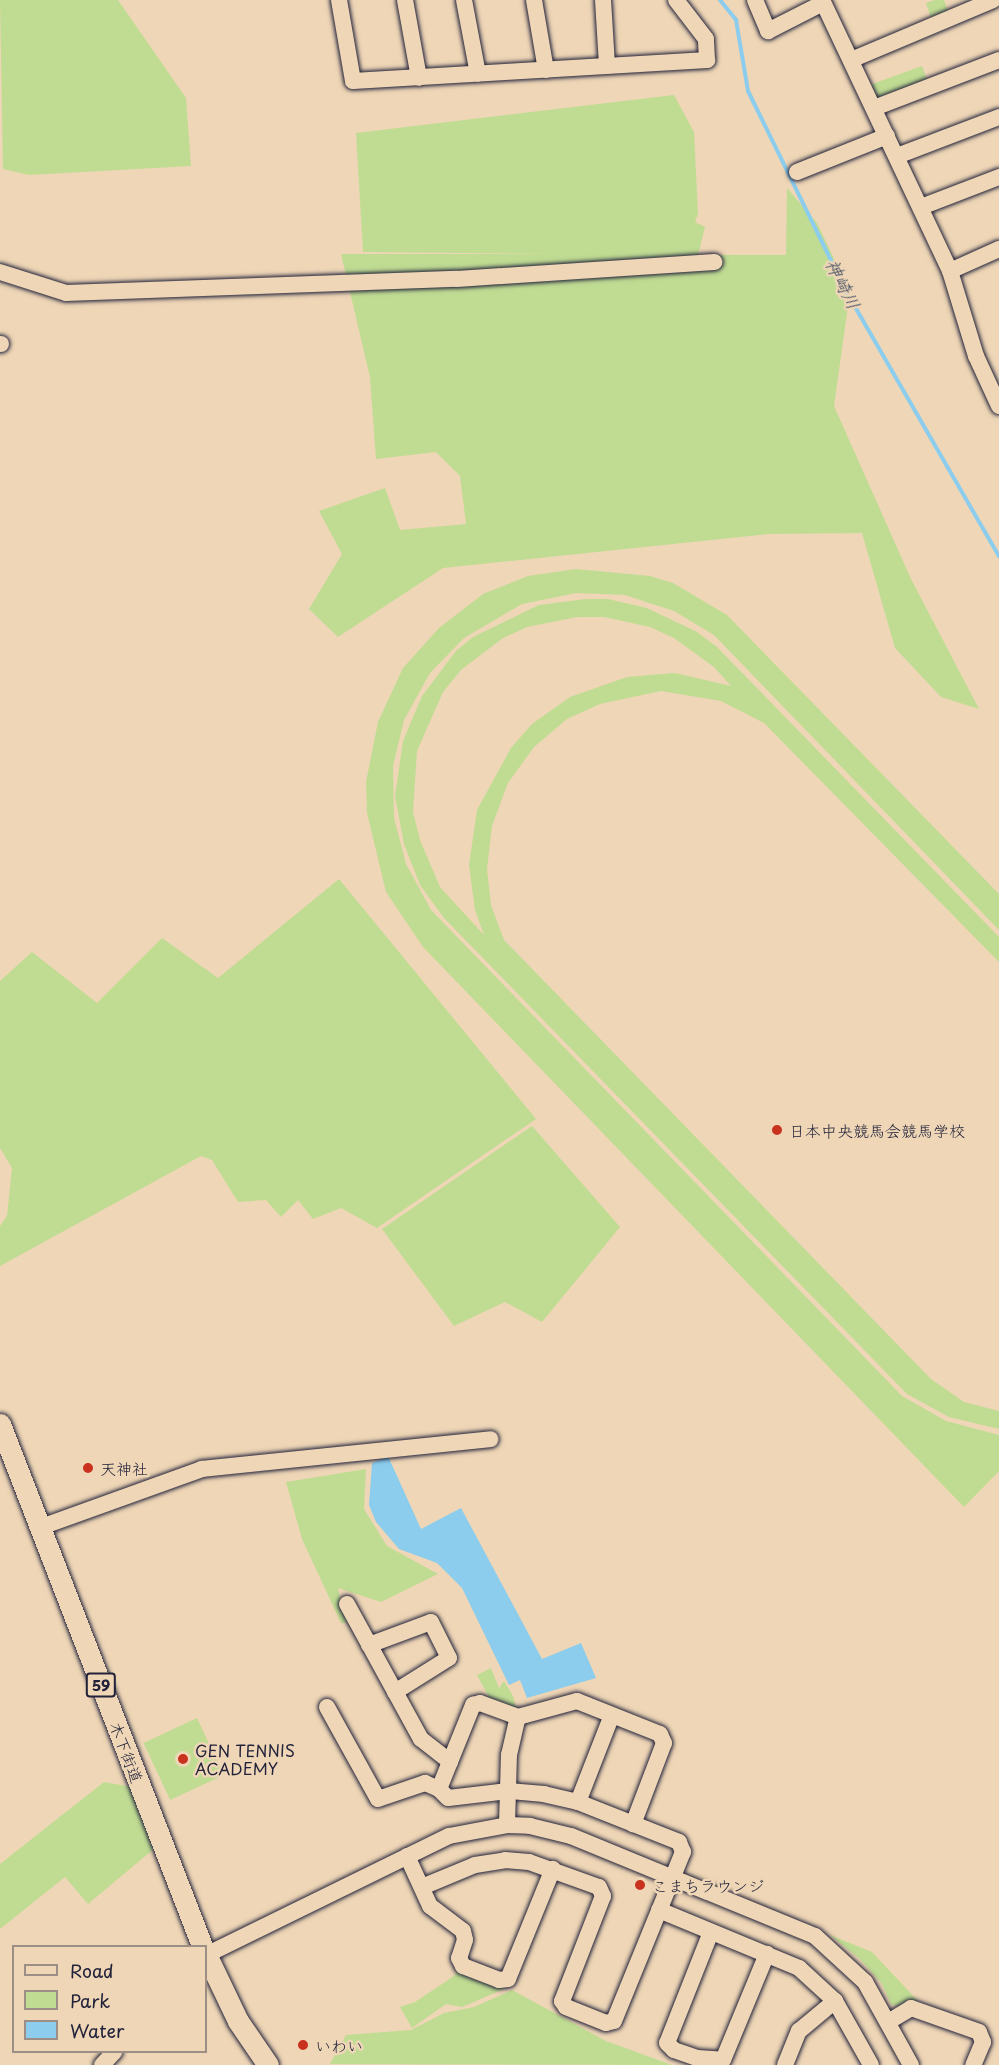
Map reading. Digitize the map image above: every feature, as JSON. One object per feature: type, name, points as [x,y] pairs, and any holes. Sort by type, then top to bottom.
[{"type":"main road","name":"木下街道","points":[[0,1424],[201,1945]]},
{"type":"main road","points":[[207,1961],[238,2021],[268,2065]]},
{"type":"street","points":[[339,0],[353,81],[707,60],[706,39],[676,0]]},
{"type":"street","points":[[405,0],[419,78]]},
{"type":"street","points":[[464,0],[478,74]]},
{"type":"street","points":[[534,0],[546,70]]},
{"type":"street","points":[[603,0],[607,66]]},
{"type":"street","points":[[755,0],[768,31],[823,2],[950,271],[992,371],[999,406]]},
{"type":"street","points":[[851,60],[993,0]]},
{"type":"street","points":[[874,108],[999,60]]},
{"type":"street","points":[[897,156],[999,117]]},
{"type":"street","points":[[797,172],[887,136]]},
{"type":"street","points":[[921,207],[999,177]]},
{"type":"street","points":[[950,271],[999,249]]},
{"type":"street","points":[[0,272],[66,293],[457,279],[714,262]]},
{"type":"street","points":[[41,1527],[202,1469],[490,1439]]},
{"type":"street","points":[[347,1604],[421,1739],[450,1762]]},
{"type":"street","points":[[369,1645],[431,1622],[449,1658],[395,1692]]},
{"type":"street","points":[[439,1789],[473,1706],[480,1703],[518,1717],[577,1701],[660,1734],[664,1743],[633,1824]]},
{"type":"street","points":[[327,1707],[378,1799],[425,1783],[439,1789],[448,1798],[508,1791],[544,1794],[578,1802],[679,1842],[683,1852],[614,2021],[606,2023],[566,2007],[562,2001],[603,1896],[599,1887],[553,1869],[505,1860],[475,1865],[422,1887]]},
{"type":"street","points":[[578,1802],[612,1715]]},
{"type":"street","points":[[507,1825],[509,1755],[518,1717]]},
{"type":"street","points":[[207,1961],[448,1836],[507,1825],[561,1833],[814,1936],[866,1982],[911,2065]]},
{"type":"street","points":[[407,1857],[430,1906],[463,1931],[465,1940],[459,1958],[463,1966],[499,1980],[508,1979],[553,1869]]},
{"type":"street","points":[[659,1910],[799,1968],[835,2001],[871,2065]]},
{"type":"street","points":[[711,1932],[667,2043],[674,2050],[697,2058],[723,2060],[767,1954]]},
{"type":"street","points":[[785,2065],[799,2031],[835,2001]]},
{"type":"street","points":[[888,2022],[911,2008],[979,2032],[983,2042],[974,2065]]},
{"type":"street","points":[[102,2065],[113,2053]]},
{"type":"green space","points":[[0,0],[118,0],[186,98],[191,166],[29,175],[3,169]]},
{"type":"green space","points":[[944,0],[949,14],[932,21],[926,3]]},
{"type":"green space","points":[[922,66],[929,85],[874,105],[867,86]]},
{"type":"green space","points":[[674,95],[694,132],[698,213],[695,222],[705,227],[698,255],[786,255],[787,188],[817,223],[850,292],[834,406],[911,579],[979,709],[941,697],[895,648],[862,533],[768,534],[443,568],[338,637],[309,609],[342,554],[319,511],[385,488],[400,530],[466,524],[460,476],[436,452],[376,459],[370,377],[341,254],[561,254],[363,252],[356,133]]},
{"type":"green space","points":[[576,569],[650,576],[673,583],[727,615],[999,894],[999,930],[714,635],[674,611],[625,595],[576,593],[522,604],[464,638],[430,673],[404,720],[393,766],[394,818],[406,864],[431,910],[902,1396],[946,1421],[999,1435],[999,1471],[964,1507],[423,947],[386,892],[367,813],[366,782],[378,722],[403,668],[439,628],[483,594],[528,576]]},
{"type":"green space","points":[[586,599],[608,599],[647,608],[697,632],[717,647],[999,937],[999,962],[764,723],[721,701],[661,691],[600,704],[567,719],[534,747],[508,783],[492,826],[487,869],[491,905],[504,940],[931,1379],[964,1402],[999,1411],[999,1429],[949,1417],[907,1394],[444,918],[420,885],[404,844],[395,796],[403,741],[422,696],[456,651],[473,637],[539,605]],"holes":[[[577,617],[604,617],[650,627],[674,638],[714,667],[731,686],[675,673],[627,677],[570,697],[532,724],[511,748],[477,810],[469,865],[475,910],[484,935],[440,887],[420,840],[413,812],[417,751],[443,692],[461,670],[503,638],[527,627]]]},
{"type":"green space","points":[[339,879],[536,1119],[377,1228],[341,1208],[313,1219],[298,1200],[281,1217],[266,1200],[238,1202],[212,1160],[201,1156],[0,1266],[0,1226],[7,1216],[12,1168],[0,1148],[0,981],[32,952],[97,1003],[162,938],[218,978]]},
{"type":"green space","points":[[532,1126],[620,1227],[542,1322],[505,1302],[454,1326],[382,1229]]},
{"type":"green space","points":[[366,1469],[364,1509],[387,1546],[438,1574],[381,1602],[338,1588],[346,1623],[341,1623],[302,1539],[286,1482]]},
{"type":"green space","points":[[491,1668],[499,1688],[504,1681],[513,1696],[517,1711],[491,1701],[477,1675]]},
{"type":"green space","name":"GEN TENNIS ACADEMY","points":[[197,1718],[224,1775],[170,1800],[144,1743]]},
{"type":"green space","points":[[104,1782],[132,1787],[155,1848],[88,1904],[65,1877],[0,1929],[0,1864]]},
{"type":"green space","points":[[830,1935],[872,1952],[918,2001],[900,2007],[891,2004],[882,1984],[860,1959]]},
{"type":"green space","points":[[458,1970],[504,1989],[462,2007],[446,2004],[412,2028],[400,2007],[415,2002],[454,1976]]},
{"type":"green space","points":[[512,1990],[606,2041],[672,2065],[330,2064],[346,2035],[411,2030],[444,2013],[474,2007]]},
{"type":"water","points":[[388,1456],[421,1529],[461,1508],[542,1659],[581,1643],[596,1678],[527,1698],[520,1680],[509,1685],[462,1588],[437,1563],[399,1549],[376,1522],[369,1505],[372,1463]]},
{"type":"waterway","name":"神崎川","points":[[720,0],[736,20],[748,91],[847,293],[999,556]]},
{"type":"place","name":"日本中央競馬会競馬学校","points":[[777,1130]]},
{"type":"place","name":"天神社","points":[[88,1468]]},
{"type":"place","name":"GEN TENNIS ACADEMY","points":[[183,1759]]},
{"type":"place","name":"こまちラウンジ","points":[[640,1885]]},
{"type":"place","name":"いわい","points":[[303,2045]]}]
